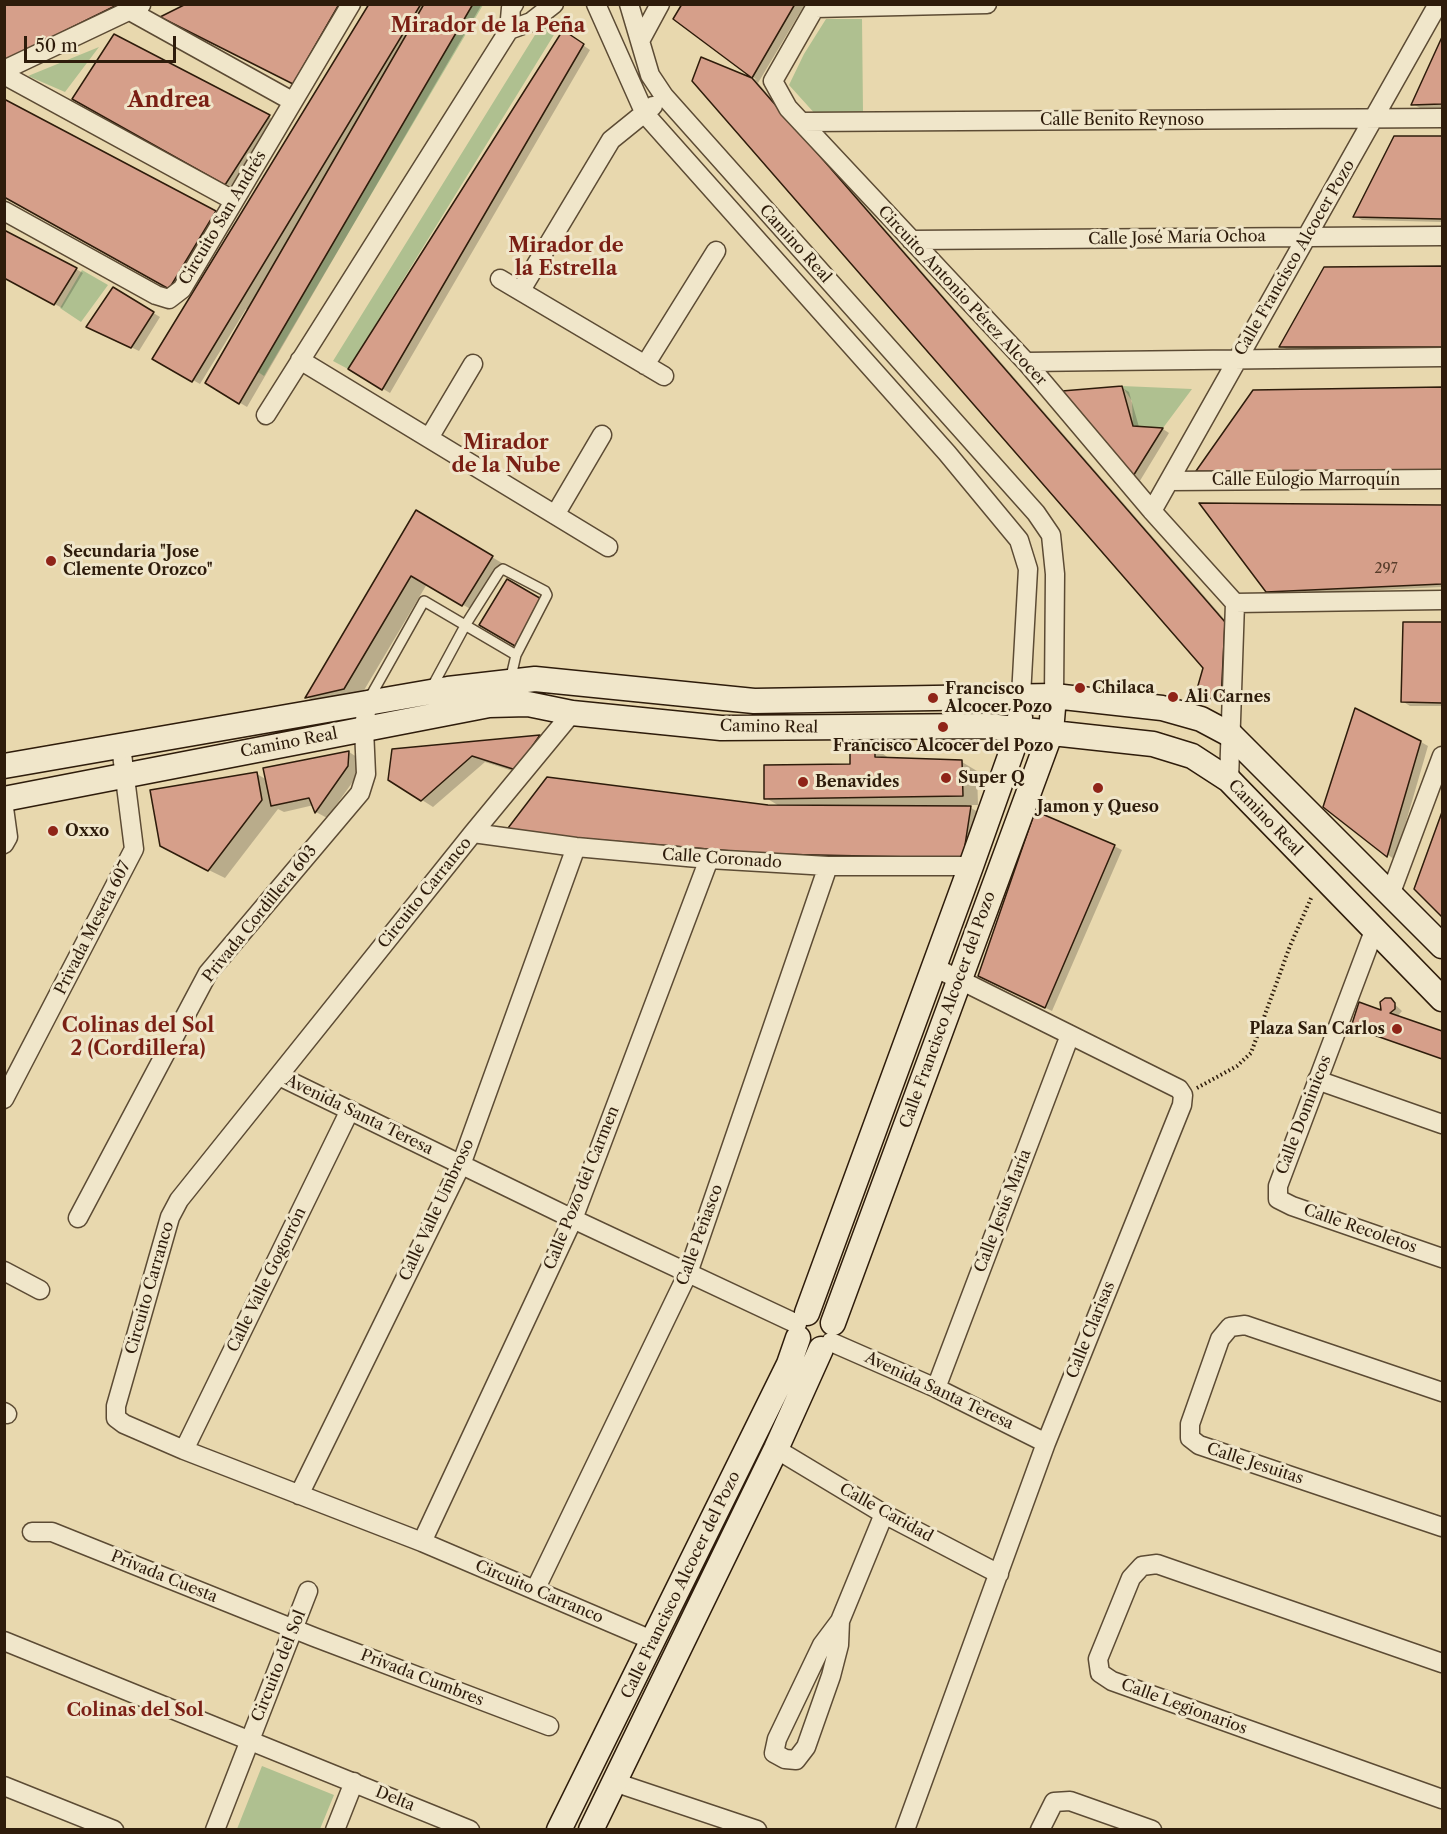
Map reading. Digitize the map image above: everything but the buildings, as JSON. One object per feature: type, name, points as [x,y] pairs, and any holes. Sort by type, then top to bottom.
[{"type":"street","name":"Circuito San Andrés","points":[[4,211],[156,295],[170,299],[182,289],[351,4]]},
{"type":"street","points":[[266,415],[509,30],[511,9],[514,4]]},
{"type":"street","points":[[509,30],[531,22],[554,4]]},
{"type":"street","name":"Camino Real","points":[[596,4],[625,75],[645,114],[946,453],[1019,540],[1028,569],[1021,696]]},
{"type":"street","name":"Camino Real","points":[[628,4],[650,75],[664,96],[1036,513],[1051,535],[1055,574],[1054,696]]},
{"type":"street","points":[[640,41],[660,4]]},
{"type":"street","points":[[816,7],[987,4]]},
{"type":"street","name":"Calle Francisco Alcocer Pozo","points":[[1152,511],[1309,237],[1438,4]]},
{"type":"street","name":"Circuito Antonio Pérez Alcocer","points":[[816,7],[773,81],[789,108],[1026,362],[1152,511],[1235,603]]},
{"type":"street","points":[[4,70],[136,8],[292,101]]},
{"type":"street","points":[[4,75],[233,200]]},
{"type":"street","points":[[521,290],[611,140],[664,96]]},
{"type":"street","name":"Calle Benito Reynoso","points":[[801,122],[1443,118]]},
{"type":"street","name":"Calle José María Ochoa","points":[[911,240],[1443,236]]},
{"type":"street","points":[[645,365],[716,251]]},
{"type":"street","points":[[500,279],[664,376]]},
{"type":"street","points":[[1026,362],[1443,357]]},
{"type":"street","points":[[300,360],[608,547]]},
{"type":"street","points":[[429,438],[473,364]]},
{"type":"street","points":[[555,515],[602,435]]},
{"type":"street","name":"Calle Eulogio Marroquín","points":[[1169,481],[1443,479]]},
{"type":"street","points":[[1229,780],[1235,603],[1443,600]]},
{"type":"street","name":"Camino Real","points":[[4,766],[430,692],[535,679],[754,700],[1054,696],[1162,708],[1201,719],[1231,735],[1443,946]]},
{"type":"street","name":"Calle Francisco Alcocer del Pozo","points":[[559,1830],[789,1364],[801,1325],[1019,731],[1021,696]]},
{"type":"street","name":"Calle Francisco Alcocer del Pozo","points":[[591,1830],[828,1338],[1051,732],[1054,696]]},
{"type":"street","name":"Privada Cordillera 603","points":[[78,1218],[208,974],[360,793],[366,774],[364,729],[367,703]]},
{"type":"street","name":"Camino Real","points":[[4,799],[489,705],[528,704],[573,713],[722,728],[988,726],[1153,744],[1192,756],[1229,780],[1320,876],[1443,999]]},
{"type":"street","name":"Circuito Carranco","points":[[573,713],[473,833],[179,1200],[170,1217],[116,1406],[116,1418],[124,1424],[184,1450],[422,1542],[654,1641]]},
{"type":"street","name":"Privada Meseta 607","points":[[4,1099],[134,849],[123,775],[122,746]]},
{"type":"street","points":[[1390,895],[1443,756]]},
{"type":"street","points":[[4,808],[8,837],[4,844]]},
{"type":"street","name":"Calle Coronado","points":[[473,833],[576,847],[709,859],[828,866],[971,866]]},
{"type":"street","name":"Calle Valle Umbroso","points":[[299,1495],[461,1165],[576,847]]},
{"type":"street","name":"Calle Pozo del Carmen","points":[[422,1542],[573,1219],[709,859]]},
{"type":"street","name":"Calle Peñasco","points":[[535,1590],[688,1273],[828,866]]},
{"type":"street","name":"Calle Dominicos","points":[[1278,1199],[1278,1186],[1374,931]]},
{"type":"street","points":[[934,967],[1179,1089],[1183,1095]]},
{"type":"street","name":"Calle Jesús María","points":[[936,1388],[1070,1035]]},
{"type":"street","name":"Avenida Santa Teresa","points":[[279,1076],[573,1219],[801,1325]]},
{"type":"street","points":[[1317,1080],[1443,1124]]},
{"type":"street","name":"Calle Clarisas","points":[[905,1830],[1046,1443],[1182,1105],[1183,1095]]},
{"type":"street","name":"Calle Valle Gogorrón","points":[[184,1450],[350,1110]]},
{"type":"street","name":"Calle Recoletos","points":[[1278,1199],[1443,1258]]},
{"type":"street","points":[[4,1271],[40,1290]]},
{"type":"street","points":[[820,1311],[828,1316],[828,1338],[805,1347],[801,1325],[820,1311]]},
{"type":"street","name":"Calle Jesuitas","points":[[1443,1392],[1245,1325],[1230,1328],[1220,1339],[1190,1431],[1190,1438],[1199,1445],[1443,1527]]},
{"type":"street","name":"Avenida Santa Teresa","points":[[828,1338],[936,1388],[1046,1443]]},
{"type":"street","name":"Calle Caridad","points":[[776,1449],[884,1514],[999,1574]]},
{"type":"street","points":[[840,1621],[839,1645],[831,1676],[806,1747],[796,1760],[785,1759],[774,1753],[777,1739],[822,1646],[840,1621],[884,1514]]},
{"type":"street","name":"Privada Cuesta","points":[[32,1532],[52,1532],[295,1629]]},
{"type":"street","name":"Calle Legionarios","points":[[1443,1663],[1157,1564],[1142,1566],[1131,1578],[1098,1659],[1100,1673],[1112,1681],[1443,1799]]},
{"type":"street","name":"Circuito del Sol","points":[[215,1830],[308,1591]]},
{"type":"street","name":"Privada Cumbres","points":[[295,1629],[549,1726]]},
{"type":"street","points":[[4,1641],[249,1741]]},
{"type":"street","name":"Circuito del Sol","points":[[249,1741],[354,1782]]},
{"type":"street","points":[[335,1830],[354,1782]]},
{"type":"street","name":"Delta","points":[[354,1782],[470,1830]]},
{"type":"street","points":[[614,1782],[757,1830]]},
{"type":"street","points":[[4,1786],[114,1830]]},
{"type":"street","points":[[1040,1830],[1054,1802],[1070,1801],[1152,1830]]},
{"type":"lane","points":[[430,692],[466,624],[503,569],[544,591],[546,600],[516,656],[510,681]]},
{"type":"lane","points":[[367,703],[420,604],[424,601],[466,624],[516,656]]},
{"type":"path","points":[[1183,1095],[1236,1066],[1251,1053],[1290,946],[1320,876]]},
{"type":"green space","points":[[471,5],[483,5],[264,376],[252,368]]},
{"type":"green space","points":[[826,19],[862,19],[863,112],[817,116],[789,85],[804,54]]},
{"type":"green space","points":[[543,22],[560,25],[348,369],[333,361]]},
{"type":"green space","points":[[99,47],[65,92],[28,76]]},
{"type":"green space","points":[[82,270],[108,285],[81,322],[60,308]]},
{"type":"green space","points":[[1122,386],[1192,389],[1163,428],[1133,426],[1132,401]]},
{"type":"green space","points":[[262,1766],[334,1795],[320,1829],[237,1829]]},
{"type":"place","name":"Secundaria \"Jose Clemente Orozco\"","points":[[51,561]]},
{"type":"place","name":"Chilaca","points":[[1080,688]]},
{"type":"place","name":"Ali Carnes","points":[[1173,697]]},
{"type":"place","name":"Francisco Alcocer Pozo","points":[[933,698]]},
{"type":"place","name":"Francisco Alcocer del Pozo","points":[[943,727]]},
{"type":"place","name":"Super Q","points":[[946,778]]},
{"type":"place","name":"Benavides","points":[[803,782]]},
{"type":"place","name":"Jamon y Queso","points":[[1098,788]]},
{"type":"place","name":"Oxxo","points":[[53,831]]},
{"type":"place","name":"Plaza San Carlos","points":[[1397,1029]]},
{"type":"district","name":"Mirador de la Peña","points":[[488,26]]},
{"type":"district","name":"Andrea","points":[[169,101]]},
{"type":"district","name":"Mirador de la Estrella","points":[[566,258]]},
{"type":"district","name":"Mirador de la Nube","points":[[506,454]]},
{"type":"district","name":"Colinas del Sol 2 (Cordillera)","points":[[138,1038]]},
{"type":"district","name":"Colinas del Sol","points":[[135,1711]]}]
